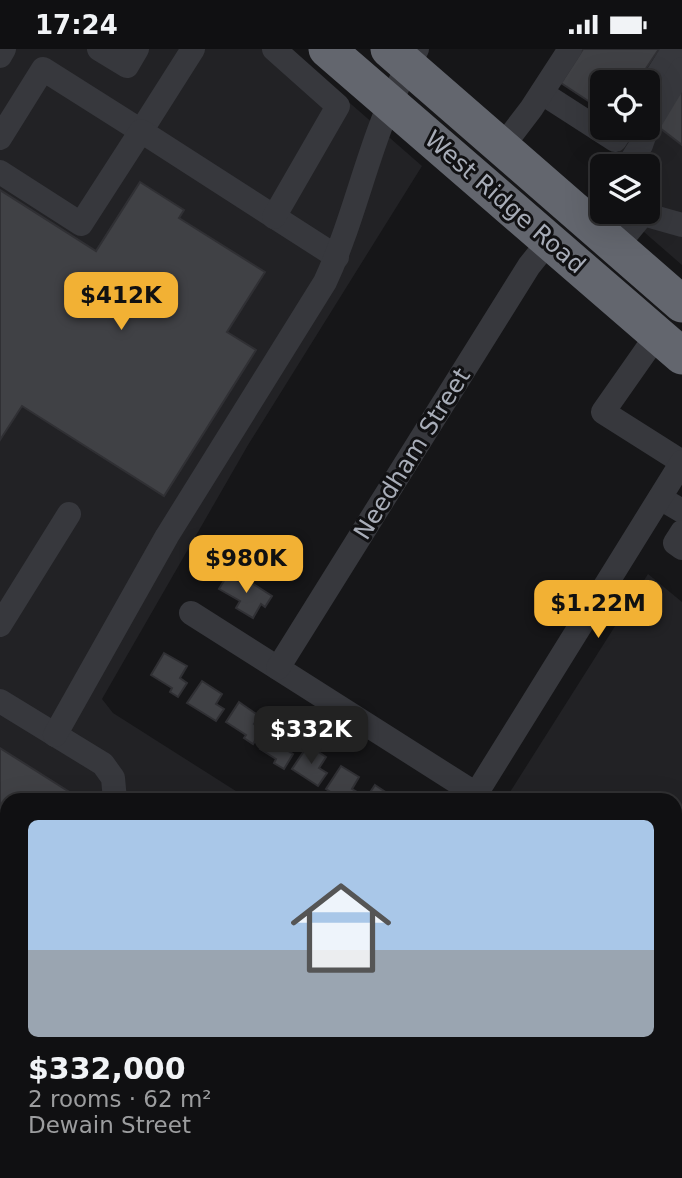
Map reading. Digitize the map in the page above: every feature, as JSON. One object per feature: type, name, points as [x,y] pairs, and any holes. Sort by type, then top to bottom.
[{"type":"highway","name":"West Ridge Road","points":[[327,49],[670,345]]},
{"type":"highway","name":"West Ridge Road","points":[[405,54],[502,147],[682,303]]},
{"type":"street","points":[[0,56],[4,49]]},
{"type":"street","points":[[99,49],[127,65],[137,49]]},
{"type":"street","points":[[0,172],[82,224],[193,49]]},
{"type":"street","points":[[274,49],[338,106],[274,217]]},
{"type":"street","points":[[502,147],[570,49]]},
{"type":"street","points":[[660,71],[674,49]]},
{"type":"street","points":[[55,735],[167,536],[316,299],[337,257],[405,54]]},
{"type":"street","points":[[0,138],[43,69],[337,257]]},
{"type":"street","points":[[660,105],[682,69]]},
{"type":"street","points":[[542,93],[590,119]]},
{"type":"street","points":[[660,215],[678,218]]},
{"type":"street","points":[[616,247],[634,224]]},
{"type":"street","name":"Needham Street","points":[[278,668],[529,266],[549,241]]},
{"type":"street","points":[[477,793],[682,462],[604,412],[670,345]]},
{"type":"street","points":[[660,498],[682,511]]},
{"type":"street","points":[[0,625],[69,514]]},
{"type":"street","points":[[682,532],[675,543],[682,548]]},
{"type":"street","points":[[191,613],[474,793]]},
{"type":"street","points":[[0,701],[103,765],[113,778],[114,793]]},
{"type":"shaded area","points":[[0,49],[288,49],[422,166],[248,445],[102,699],[113,713],[239,793],[0,793]]},
{"type":"shaded area","points":[[682,53],[682,265],[635,224],[660,224],[660,154],[618,154],[627,140],[660,140],[660,88]]},
{"type":"shaded area","points":[[648,574],[682,602],[682,793],[509,793]]},
{"type":"building","points":[[583,49],[659,49],[645,70],[590,70],[590,102],[561,83]]},
{"type":"building","points":[[682,83],[682,145],[660,128],[660,119]]},
{"type":"building","points":[[140,182],[184,210],[179,218],[265,272],[227,332],[256,350],[164,496],[22,406],[0,440],[0,190],[96,251]]},
{"type":"building","points":[[269,543],[290,556],[277,577],[267,571],[262,579],[248,569],[252,562],[245,557],[254,544],[264,550]]},
{"type":"building","points":[[228,574],[241,583],[244,578],[272,596],[265,607],[261,604],[253,618],[236,608],[240,601],[219,589]]},
{"type":"building","points":[[164,653],[187,666],[180,678],[187,683],[178,697],[170,692],[172,688],[151,675]]},
{"type":"building","points":[[202,681],[222,694],[216,704],[224,709],[216,721],[187,703]]},
{"type":"building","points":[[239,702],[259,716],[254,724],[262,729],[253,744],[244,738],[246,735],[226,722]]},
{"type":"building","points":[[274,726],[293,737],[285,749],[293,754],[284,769],[274,763],[276,759],[260,749]]},
{"type":"building","points":[[308,745],[326,757],[319,768],[327,773],[318,786],[292,769]]},
{"type":"building","points":[[0,748],[71,793],[0,793]]},
{"type":"building","points":[[341,766],[359,777],[352,789],[359,793],[332,793],[326,789]]},
{"type":"building","points":[[375,785],[387,793],[370,793]]}]
